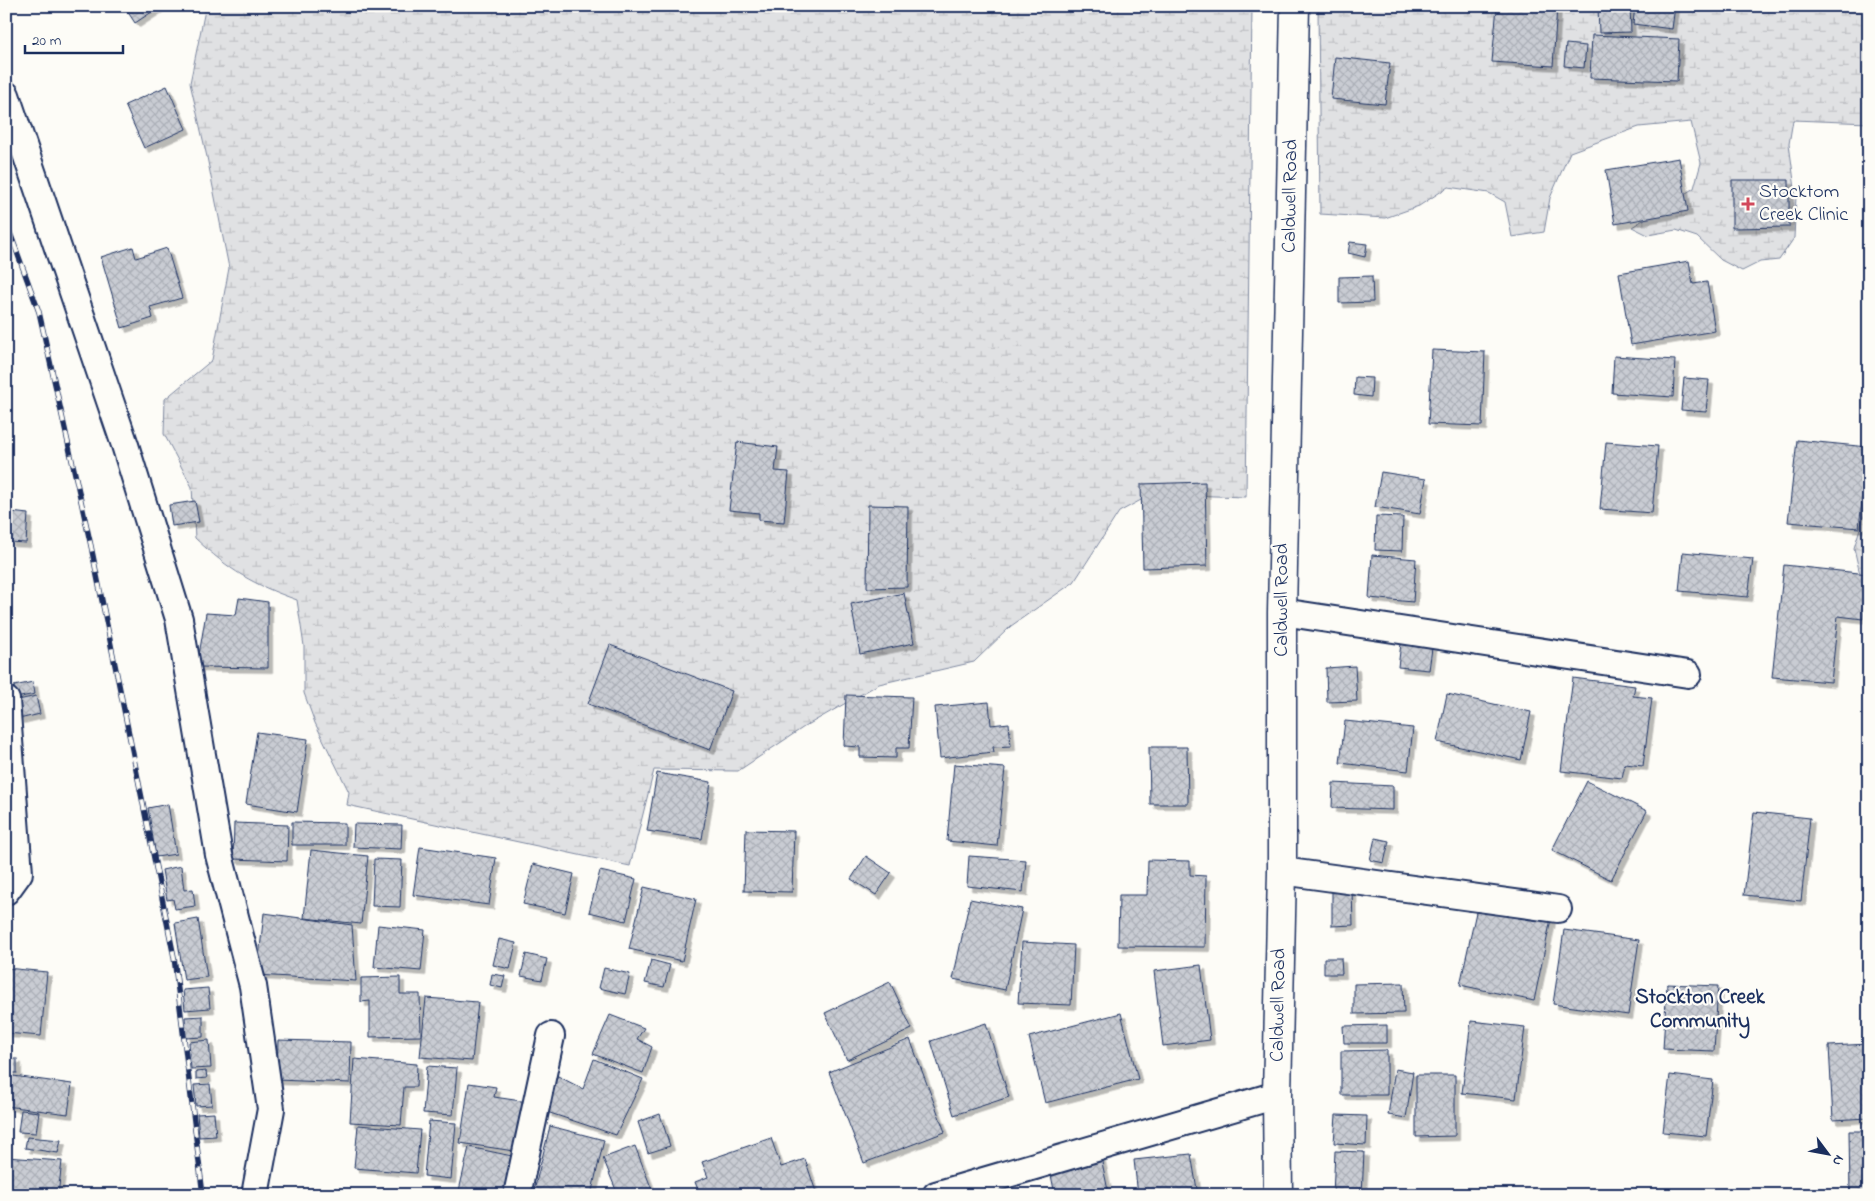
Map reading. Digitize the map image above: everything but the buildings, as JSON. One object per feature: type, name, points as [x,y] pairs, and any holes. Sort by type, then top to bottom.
[{"type":"main road","name":"Caldwell Road","points":[[1278,1195],[1277,1095],[1282,871],[1282,612],[1295,6]]},
{"type":"street","points":[[6,95],[125,445],[179,619],[219,855],[254,986],[271,1109],[255,1195]]},
{"type":"street","points":[[1282,612],[1688,674]]},
{"type":"street","points":[[6,700],[19,873],[6,891]]},
{"type":"street","points":[[1282,871],[1558,909]]},
{"type":"street","points":[[517,1195],[552,1036]]},
{"type":"street","points":[[936,1195],[1277,1095]]},
{"type":"green space","points":[[204,6],[1252,6],[1246,497],[1152,494],[1119,512],[1074,582],[1011,626],[974,662],[879,684],[804,727],[738,771],[654,770],[630,866],[347,805],[349,792],[315,723],[304,693],[304,646],[297,600],[242,575],[219,559],[195,538],[192,487],[164,434],[165,399],[212,360],[229,268],[190,83],[205,10]]},
{"type":"green space","points":[[1318,6],[1869,6],[1869,123],[1793,120],[1789,144],[1796,196],[1794,238],[1779,260],[1760,262],[1742,271],[1721,260],[1697,237],[1676,230],[1648,235],[1632,227],[1694,188],[1701,163],[1691,122],[1639,127],[1570,152],[1550,198],[1544,232],[1512,237],[1505,202],[1489,193],[1448,187],[1419,206],[1385,218],[1320,214]]},
{"type":"green space","points":[[1869,507],[1869,596],[1859,570],[1854,548],[1865,512]]},
{"type":"railway","points":[[6,222],[39,312],[91,546],[174,957],[203,1195]]},
{"type":"place","name":"Stocktom Creek Clinic","points":[[1748,204]]},
{"type":"district","name":"Stockton Creek Community","points":[[1700,1010]]}]
